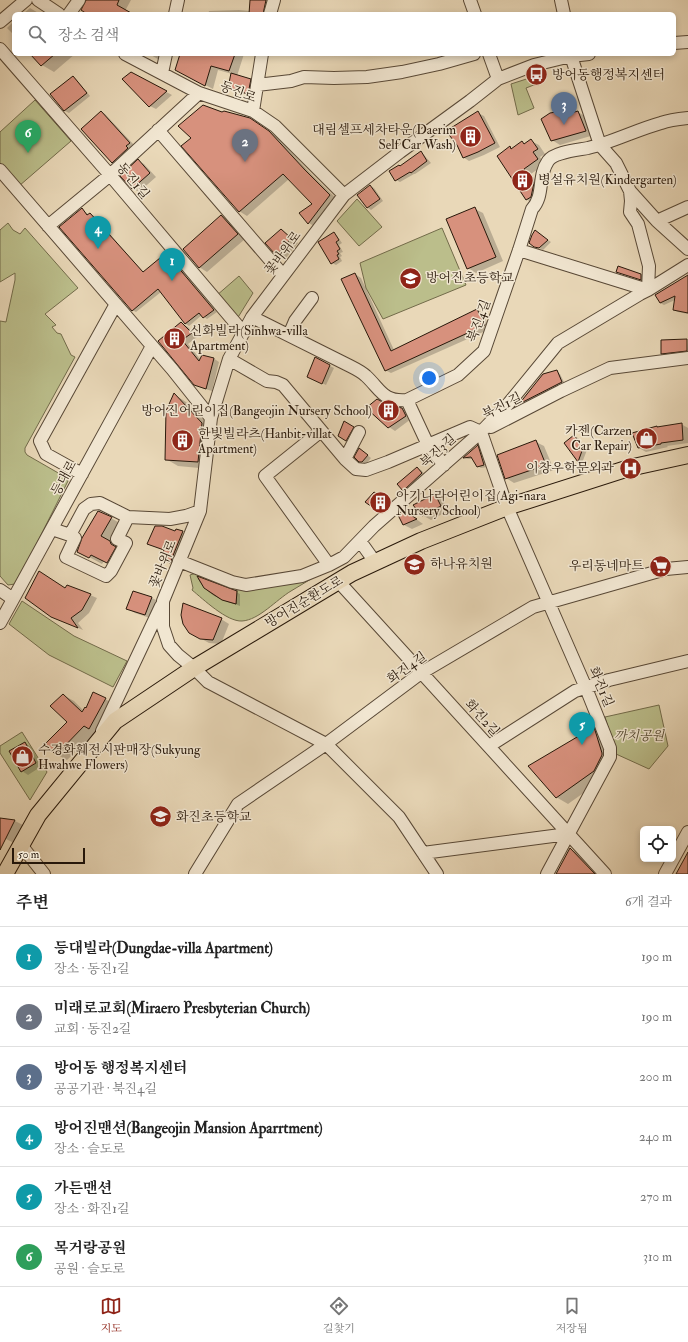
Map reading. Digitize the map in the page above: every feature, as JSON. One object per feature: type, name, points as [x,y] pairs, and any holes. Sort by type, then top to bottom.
[{"type":"main road","name":"방어진순환도로","points":[[5,874],[38,815],[115,721],[194,668],[352,573],[421,540],[507,507],[629,468],[688,455]]},
{"type":"street","points":[[0,22],[26,0]]},
{"type":"street","points":[[38,0],[56,12]]},
{"type":"street","points":[[71,12],[79,0]]},
{"type":"street","points":[[175,12],[178,0]]},
{"type":"street","points":[[271,12],[274,0]]},
{"type":"street","points":[[470,0],[472,12]]},
{"type":"street","points":[[561,0],[564,12]]},
{"type":"street","points":[[676,43],[688,42]]},
{"type":"street","name":"동진1길","points":[[0,49],[110,175],[243,332]]},
{"type":"street","name":"동진로","points":[[129,56],[199,93],[253,111],[275,126],[344,195]]},
{"type":"street","points":[[162,73],[166,56]]},
{"type":"street","points":[[253,111],[262,56]]},
{"type":"street","points":[[257,85],[291,81],[304,77],[368,77],[402,72],[467,56]]},
{"type":"street","points":[[490,56],[498,79]]},
{"type":"street","name":"꽃바위로","points":[[95,746],[163,602],[200,511],[211,418],[229,359],[252,316],[344,195],[498,79],[534,65],[570,56]]},
{"type":"street","points":[[574,56],[600,145],[616,163],[630,191],[656,221],[688,249]]},
{"type":"street","points":[[48,226],[110,175],[199,93]]},
{"type":"street","name":"북진4길","points":[[407,400],[458,375],[484,351],[532,210],[541,190],[541,180],[549,160],[563,153],[600,145],[661,123],[688,118]]},
{"type":"street","points":[[158,130],[283,275]]},
{"type":"street","points":[[0,170],[172,368],[211,418]]},
{"type":"street","points":[[519,250],[648,290],[649,266],[638,224],[630,212],[630,191]]},
{"type":"street","points":[[656,221],[688,207]]},
{"type":"street","name":"북진3길","points":[[179,561],[232,582],[246,585],[302,576],[344,557],[374,526],[481,432],[509,403],[558,343],[688,265]]},
{"type":"street","points":[[289,335],[295,321],[312,298]]},
{"type":"street","points":[[82,474],[46,454],[40,441],[116,304]]},
{"type":"street","points":[[252,316],[339,360],[365,375],[387,398],[400,401],[407,400],[428,446],[444,465]]},
{"type":"street","name":"등대로","points":[[0,623],[152,346]]},
{"type":"street","name":"북진1길","points":[[229,359],[267,381],[276,382],[283,385],[345,459],[356,469],[366,470],[470,428],[481,432],[610,368],[688,358]]},
{"type":"street","points":[[321,431],[265,476],[329,565]]},
{"type":"street","points":[[345,459],[359,432]]},
{"type":"street","name":"화진1길","points":[[481,432],[507,507],[586,688],[610,748],[610,757],[547,874]]},
{"type":"street","points":[[70,535],[84,509],[91,504],[100,503],[128,517],[170,519],[186,516],[200,511]]},
{"type":"street","points":[[52,529],[75,538],[66,557],[106,576],[111,571],[126,543],[117,538],[128,517]]},
{"type":"street","points":[[360,541],[375,562]]},
{"type":"street","name":"화진4길","points":[[195,874],[238,804],[326,744],[422,673],[533,607],[666,569],[688,567]]},
{"type":"street","name":"화진2길","points":[[338,581],[606,874]]},
{"type":"street","points":[[0,590],[13,599]]},
{"type":"street","name":"꽃바위로","points":[[163,602],[162,627],[169,645],[178,655],[208,682],[326,744],[400,818],[437,874]]},
{"type":"street","points":[[488,746],[575,691],[609,680],[688,661]]},
{"type":"street","points":[[665,874],[688,832]]},
{"type":"street","points":[[423,853],[568,834]]},
{"type":"street","points":[[21,846],[44,874]]},
{"type":"green space","points":[[545,73],[547,77],[538,79],[539,83],[526,88],[534,108],[518,115],[511,84]]},
{"type":"green space","points":[[35,100],[71,141],[19,186],[0,165],[0,132]]},
{"type":"green space","points":[[357,199],[382,227],[359,246],[337,221]]},
{"type":"green space","points":[[8,223],[13,230],[20,234],[25,228],[78,288],[45,314],[56,325],[52,327],[57,333],[61,334],[71,355],[75,357],[25,448],[27,455],[67,478],[68,481],[15,584],[8,585],[0,576],[0,321],[6,322],[15,280],[15,273],[0,282],[0,230]]},
{"type":"green space","points":[[442,228],[466,285],[383,319],[366,288],[360,263]]},
{"type":"green space","points":[[239,276],[253,293],[237,319],[216,296]]},
{"type":"green space","points":[[331,567],[291,591],[255,617],[242,621],[229,618],[222,614],[192,590],[193,588],[190,575],[196,573],[202,575],[198,578],[209,592],[219,598],[236,604],[237,590]]},
{"type":"green space","points":[[22,601],[74,636],[127,661],[113,687],[49,655],[9,624]]},
{"type":"green space","name":"까치공원","points":[[659,705],[668,746],[649,769],[616,754],[605,717]]},
{"type":"green space","points":[[22,732],[47,772],[30,800],[0,753],[0,746]]},
{"type":"building","points":[[86,0],[119,0],[117,5],[129,12],[84,12],[81,10]]},
{"type":"building","points":[[250,0],[266,0],[263,12],[249,12]]},
{"type":"building","points":[[32,56],[53,56],[41,66]]},
{"type":"building","points":[[179,56],[234,56],[229,71],[211,66],[205,86],[175,70]]},
{"type":"building","points":[[131,72],[167,91],[149,107],[122,79]]},
{"type":"building","points":[[231,73],[251,79],[248,94],[228,88]]},
{"type":"building","points":[[73,76],[87,93],[64,111],[50,94]]},
{"type":"building","points":[[203,105],[222,112],[224,111],[250,118],[269,131],[330,195],[308,224],[299,213],[312,204],[283,174],[239,212],[181,146],[191,138],[178,126]]},
{"type":"building","points":[[101,111],[130,143],[126,146],[128,148],[112,163],[81,129]]},
{"type":"building","name":"대림셀프세차타운(Daerim Self Car Wash)","points":[[478,111],[495,143],[463,158],[457,145],[446,131]]},
{"type":"building","points":[[562,111],[568,114],[578,111],[586,131],[551,141],[541,119],[550,113]]},
{"type":"building","name":"병설유치원(Kindergarten)","points":[[531,139],[538,149],[533,152],[538,159],[524,169],[534,183],[531,197],[526,200],[497,156],[510,146],[511,149],[522,141],[524,144]]},
{"type":"building","points":[[421,151],[427,161],[411,173],[410,172],[395,181],[389,171],[399,165],[400,166]]},
{"type":"building","points":[[138,159],[150,173],[132,189],[120,176]]},
{"type":"building","points":[[370,185],[380,199],[367,208],[357,195]]},
{"type":"building","points":[[475,207],[496,257],[467,269],[446,219]]},
{"type":"building","points":[[82,208],[87,215],[90,213],[143,272],[166,253],[214,310],[203,318],[199,313],[185,324],[158,289],[132,311],[59,227]]},
{"type":"building","points":[[221,215],[238,234],[199,268],[183,249]]},
{"type":"building","points":[[281,229],[291,238],[278,254],[275,254],[265,243]]},
{"type":"building","points":[[535,230],[548,240],[539,248],[534,247],[529,243]]},
{"type":"building","points":[[334,232],[339,240],[336,242],[340,249],[337,251],[339,254],[337,255],[339,259],[331,264],[318,242]]},
{"type":"building","points":[[618,266],[641,274],[641,280],[616,272]]},
{"type":"building","points":[[355,273],[391,351],[477,309],[485,325],[385,371],[341,279]]},
{"type":"building","points":[[688,275],[688,313],[673,310],[675,296],[660,303],[655,295]]},
{"type":"building","points":[[181,322],[192,333],[182,340],[199,361],[202,355],[214,358],[206,389],[194,385],[158,341]]},
{"type":"building","points":[[687,339],[687,351],[661,354],[661,340]]},
{"type":"building","points":[[315,357],[330,365],[322,384],[307,377]]},
{"type":"building","points":[[557,370],[562,382],[519,404],[543,374]]},
{"type":"building","name":"한빛빌라츠(Hanbit-villat Apartment)","points":[[174,393],[202,423],[198,462],[165,460],[166,411]]},
{"type":"building","name":"방어진어린이집(Bangeojin Nursery School)","points":[[377,399],[393,409],[397,407],[402,408],[406,416],[388,428],[366,408]]},
{"type":"building","points":[[344,421],[354,427],[346,441],[338,436]]},
{"type":"building","points":[[682,423],[683,440],[638,448],[632,433],[657,426]]},
{"type":"building","points":[[574,435],[583,448],[578,462],[564,443]]},
{"type":"building","points":[[536,440],[546,465],[505,479],[497,455]]},
{"type":"building","points":[[478,445],[484,465],[477,467],[471,457],[463,458]]},
{"type":"building","points":[[359,448],[368,455],[362,462],[359,462],[354,457]]},
{"type":"building","points":[[417,467],[422,473],[403,491],[397,484]]},
{"type":"building","name":"아기나라어린이집(Agi-nara Nursery School)","points":[[374,492],[390,502],[379,512],[365,502]]},
{"type":"building","points":[[435,494],[441,506],[422,516],[413,505]]},
{"type":"building","points":[[403,510],[417,519],[403,525],[398,515]]},
{"type":"building","points":[[98,511],[112,517],[101,536],[110,541],[111,544],[116,547],[107,563],[91,555],[89,558],[77,552],[82,538]]},
{"type":"building","points":[[155,526],[162,526],[175,531],[176,529],[183,531],[170,563],[160,558],[164,550],[147,544]]},
{"type":"building","points":[[39,571],[65,588],[67,585],[91,594],[82,610],[71,618],[78,628],[51,617],[25,598]]},
{"type":"building","points":[[197,576],[237,591],[236,604],[222,600],[204,588]]},
{"type":"building","points":[[133,591],[152,597],[145,615],[126,609]]},
{"type":"building","points":[[183,603],[222,618],[213,640],[200,639],[189,633],[183,624],[181,615]]},
{"type":"building","points":[[93,692],[106,698],[89,729],[84,726],[56,755],[45,744],[67,722],[50,706],[63,694],[82,712],[85,707],[86,708]]},
{"type":"building","points":[[594,727],[602,755],[594,771],[556,798],[528,766]]},
{"type":"building","name":"수경화훼전시판매장(Sukyung Hwahwe Flowers)","points":[[25,742],[36,763],[21,772],[9,751]]},
{"type":"building","points":[[0,818],[15,820],[0,850]]},
{"type":"building","points":[[570,848],[595,874],[556,874]]},
{"type":"building","points":[[688,852],[688,874],[676,874]]},
{"type":"place","name":"방어동행정복지센터","points":[[536,75]]},
{"type":"place","name":"방어동 행정복지센터","points":[[564,125]]},
{"type":"place","name":"대림셀프세차타운(Daerim Self Car Wash)","points":[[471,137]]},
{"type":"place","name":"목거랑공원","points":[[28,153]]},
{"type":"place","name":"미래로교회(Miraero Presbyterian Church)","points":[[245,162]]},
{"type":"place","name":"병설유치원(Kindergarten)","points":[[522,180]]},
{"type":"place","name":"방어진맨션(Bangeojin Mansion Aparrtment)","points":[[98,249]]},
{"type":"place","name":"방어진초등학교","points":[[410,278]]},
{"type":"place","name":"등대빌라(Dungdae-villa Apartment)","points":[[172,281]]},
{"type":"place","name":"신화빌라(Sinhwa-villa Apartment)","points":[[174,338]]},
{"type":"place","name":"방어진어린이집(Bangeojin Nursery School)","points":[[388,411]]},
{"type":"place","name":"카젠(Carzen Car Repair)","points":[[647,438]]},
{"type":"place","name":"한빛빌라츠(Hanbit-villat Apartment)","points":[[183,441]]},
{"type":"place","name":"이창우학문외과","points":[[630,468]]},
{"type":"place","name":"아기나라어린이집(Agi-nara Nursery School)","points":[[380,503]]},
{"type":"place","name":"하나유치원","points":[[415,564]]},
{"type":"place","name":"우리동네마트","points":[[660,566]]},
{"type":"place","name":"가든맨션","points":[[582,745]]},
{"type":"place","name":"수경화훼전시판매장(Sukyung Hwahwe Flowers)","points":[[23,757]]},
{"type":"place","name":"화진초등학교","points":[[160,817]]}]
